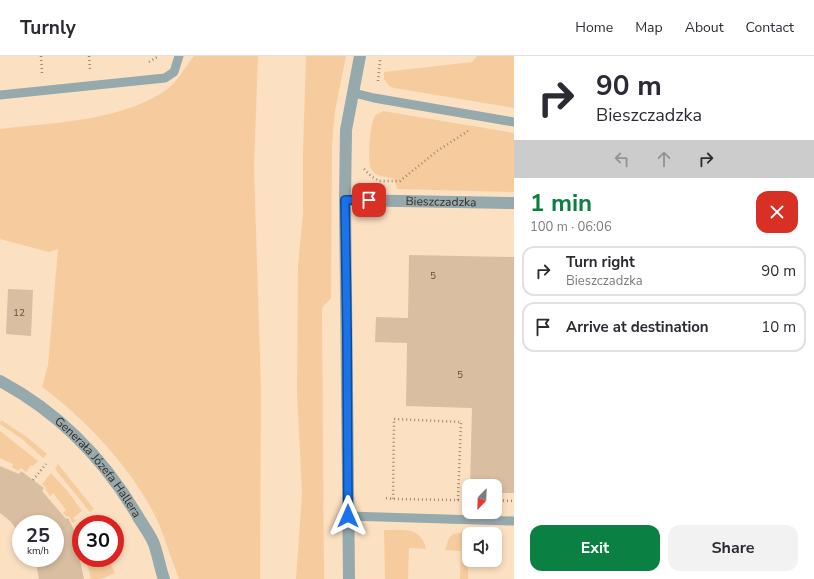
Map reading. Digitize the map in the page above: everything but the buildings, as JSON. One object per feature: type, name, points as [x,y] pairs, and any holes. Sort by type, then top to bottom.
[{"type":"street","points":[[349,579],[345,200],[346,130],[360,56]]},
{"type":"street","name":"Bieszczadzka","points":[[345,200],[514,203]]},
{"type":"street","name":"Generała Józefa Hallera","points":[[0,381],[38,404],[65,425],[100,462],[122,489],[154,544],[164,579]]},
{"type":"lane","points":[[0,95],[165,78],[174,72],[179,56]]},
{"type":"lane","points":[[354,93],[374,98],[514,122]]},
{"type":"lane","points":[[348,516],[514,520]]},
{"type":"path","points":[[41,56],[42,74]]},
{"type":"path","points":[[89,56],[90,69]]},
{"type":"path","points":[[378,77],[380,56]]},
{"type":"path","points":[[364,164],[365,170],[371,176],[379,180],[400,181],[437,151],[468,131],[482,116]]},
{"type":"path","points":[[393,499],[394,419],[461,422],[458,500]]},
{"type":"path","points":[[33,480],[46,464]]},
{"type":"path","points":[[378,498],[462,500]]},
{"type":"path","points":[[502,500],[514,501]]},
{"type":"shaded area","points":[[194,56],[258,56],[254,167],[261,389],[260,579],[179,579],[159,524],[149,505],[124,467],[93,431],[59,400],[42,387],[48,365],[58,249],[49,252],[0,239],[0,129],[66,122],[110,114],[132,107],[152,99],[170,87]]},
{"type":"shaded area","points":[[306,56],[346,56],[335,111],[332,144],[331,298],[322,308],[324,579],[296,579],[302,494],[297,393],[298,265],[303,213],[303,150]]},
{"type":"shaded area","points":[[477,56],[514,56],[514,108],[394,88],[389,86],[384,79],[384,72],[472,62]]},
{"type":"shaded area","points":[[383,111],[514,133],[514,192],[397,189],[394,179],[376,174],[371,169],[370,165],[370,134],[373,120],[377,114]]},
{"type":"shaded area","points":[[1,420],[27,437],[47,454],[43,458],[22,439],[0,424]]},
{"type":"shaded area","points":[[0,431],[38,461],[33,466],[31,465],[26,472],[21,468],[18,471],[12,467],[13,464],[0,458]]},
{"type":"shaded area","points":[[58,464],[94,509],[90,512],[55,469]]},
{"type":"shaded area","points":[[51,473],[69,493],[82,511],[77,515],[72,515],[72,523],[69,516],[67,517],[63,513],[66,510],[53,493],[50,496],[45,489],[46,487],[42,484]]},
{"type":"shaded area","points":[[384,530],[410,531],[420,536],[424,542],[426,549],[409,548],[408,579],[385,579]]},
{"type":"shaded area","points":[[462,532],[462,567],[468,567],[468,579],[460,579],[461,551],[445,550],[449,538],[453,534]]},
{"type":"shaded area","points":[[88,567],[112,567],[115,573],[101,579],[87,579],[91,578]]},
{"type":"route","points":[[348,516],[345,200],[369,200]]}]
